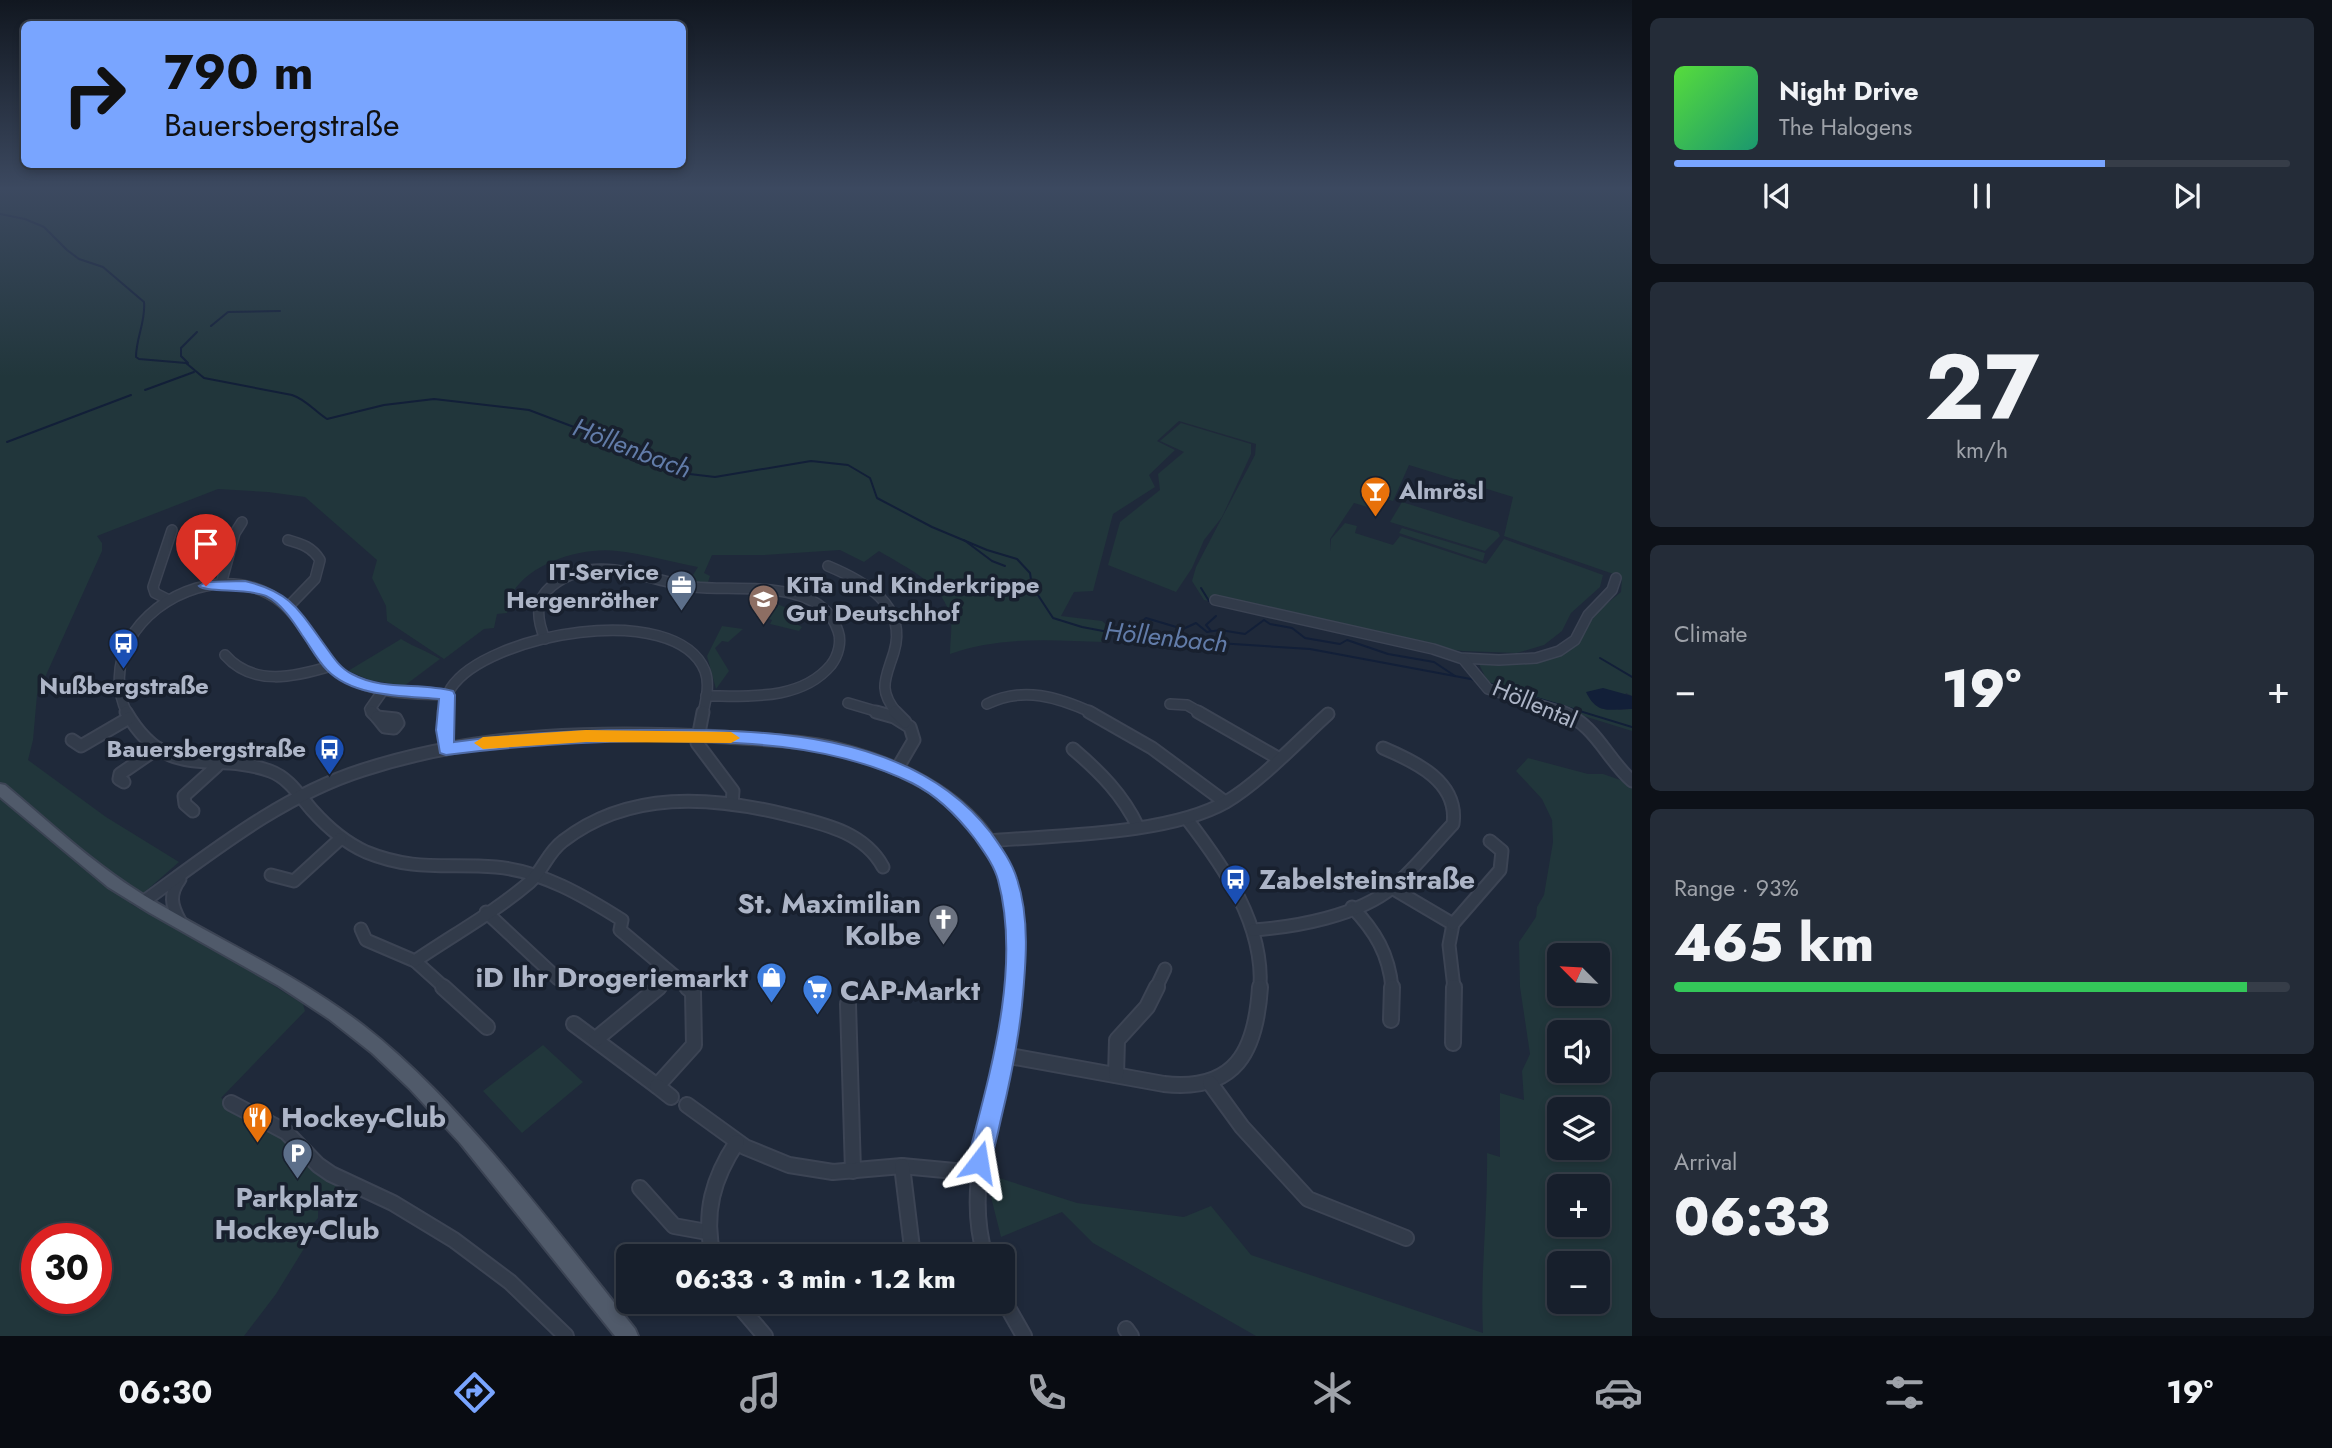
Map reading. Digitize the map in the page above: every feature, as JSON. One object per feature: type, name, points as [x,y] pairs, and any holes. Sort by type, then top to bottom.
[{"type":"main road","points":[[0,789],[104,874],[144,902],[325,1007],[406,1072],[437,1102],[554,1241],[628,1336]]},
{"type":"street","points":[[221,584],[234,533],[242,522]]},
{"type":"street","points":[[169,600],[155,593],[153,587],[172,530]]},
{"type":"street","points":[[288,540],[298,542],[316,554],[322,567],[318,578],[309,589],[288,607]]},
{"type":"street","points":[[828,566],[867,585],[891,608],[896,621],[896,643],[884,674],[884,690],[891,706],[911,727],[914,740],[897,769]]},
{"type":"street","points":[[545,639],[537,613],[546,591],[570,575],[601,569],[619,569],[690,586],[786,593],[817,604],[838,628],[840,645],[836,658],[827,670],[808,682],[761,695],[706,696]]},
{"type":"street","points":[[1214,600],[1374,639],[1433,649],[1463,659],[1530,658],[1559,651],[1579,637],[1588,614],[1613,591],[1616,578]]},
{"type":"street","points":[[447,695],[384,689],[346,678],[331,666],[279,598],[245,585],[221,584],[199,587],[169,600],[145,618],[123,650],[117,682],[120,700],[129,718],[158,748],[186,761],[217,766],[251,767],[275,773],[285,779],[340,839],[361,850],[404,864],[500,867],[536,876],[575,892],[622,920],[620,930],[692,992],[694,1045],[657,1086]]},
{"type":"street","points":[[446,749],[444,730],[447,695],[453,684],[486,660],[545,639],[596,630],[633,631],[665,637],[693,653],[704,668],[706,696],[697,735],[700,750],[733,791],[732,804]]},
{"type":"street","points":[[225,655],[236,668],[273,677],[307,673],[331,666]]},
{"type":"street","name":"Höllental","points":[[1463,659],[1488,689],[1546,705],[1578,718],[1597,736],[1618,769],[1632,781]]},
{"type":"street","points":[[376,717],[370,706],[384,689]]},
{"type":"street","points":[[987,704],[1016,694],[1045,697],[1076,706],[1135,737],[1225,802]]},
{"type":"street","points":[[848,703],[905,722]]},
{"type":"street","points":[[1170,704],[1187,705],[1278,758]]},
{"type":"street","points":[[988,841],[1138,827],[1187,819],[1225,802],[1328,714]]},
{"type":"street","points":[[72,740],[81,746],[129,718]]},
{"type":"street","points":[[144,902],[258,819],[300,796],[361,770],[446,749],[540,738],[697,735],[816,745],[859,755],[897,769],[920,779],[971,820],[988,841],[1007,878],[1015,932],[1014,989],[1004,1055],[976,1173],[976,1219],[982,1244]]},
{"type":"street","points":[[124,782],[119,779],[120,774],[158,748]]},
{"type":"street","points":[[1253,930],[1312,922],[1392,888],[1454,824],[1456,811],[1449,794],[1432,775],[1410,760],[1383,748]]},
{"type":"street","points":[[1073,749],[1113,785],[1125,801],[1138,827]]},
{"type":"street","points":[[193,811],[185,804],[184,796],[217,766]]},
{"type":"street","points":[[415,961],[536,876],[559,844],[583,827],[615,811],[657,802],[689,800],[732,804],[786,815],[843,832],[868,846],[880,858],[883,867]]},
{"type":"street","points":[[1004,1055],[1169,1084],[1210,1083],[1242,1057],[1255,1026],[1260,1003],[1261,978],[1253,930],[1222,864],[1187,819]]},
{"type":"street","points":[[271,875],[294,881],[340,839]]},
{"type":"street","points":[[1453,1043],[1454,988],[1449,945],[1453,924],[1500,870],[1502,851],[1490,841]]},
{"type":"street","points":[[180,921],[170,899],[172,888],[187,870]]},
{"type":"street","points":[[1392,888],[1453,924]]},
{"type":"street","points":[[1352,907],[1372,928],[1390,964],[1393,989],[1391,1020]]},
{"type":"street","points":[[486,912],[558,979]]},
{"type":"street","points":[[361,929],[366,940],[415,961],[487,1027]]},
{"type":"street","points":[[1115,1075],[1117,1040],[1147,1007],[1165,969]]},
{"type":"street","points":[[596,1039],[673,975]]},
{"type":"street","points":[[848,1004],[853,1171]]},
{"type":"street","points":[[575,1024],[671,1097]]},
{"type":"street","points":[[1210,1083],[1242,1127],[1308,1199],[1406,1238]]},
{"type":"street","points":[[231,1103],[286,1132],[318,1165],[331,1174],[393,1203],[454,1240],[510,1282],[566,1336]]},
{"type":"street","points":[[687,1105],[737,1142],[789,1165],[821,1171],[902,1166],[976,1173]]},
{"type":"street","points":[[710,1244],[707,1232],[711,1194],[718,1172],[737,1142]]},
{"type":"street","points":[[902,1166],[912,1244]]},
{"type":"street","points":[[640,1188],[674,1226],[707,1232]]},
{"type":"street","points":[[746,1314],[765,1336]]},
{"type":"street","points":[[1012,1314],[1024,1336]]},
{"type":"green space","points":[[0,252],[1632,252],[1632,696],[1626,693],[1618,710],[1632,709],[1632,731],[1490,687],[1478,662],[1559,655],[1573,647],[1598,611],[1621,592],[1622,577],[1504,536],[1513,497],[1409,465],[1393,501],[1376,496],[1371,508],[1354,503],[1330,539],[1331,551],[1331,539],[1345,523],[1357,526],[1355,533],[1393,545],[1400,536],[1486,564],[1504,539],[1603,575],[1600,587],[1571,613],[1562,631],[1544,645],[1517,653],[1463,651],[1368,640],[1204,600],[1192,581],[1196,567],[1255,455],[1256,444],[1179,421],[1157,441],[1175,450],[1149,475],[1155,487],[1113,514],[1093,591],[1074,592],[1061,616],[1102,621],[1108,626],[1104,642],[1007,642],[950,654],[951,621],[948,608],[941,597],[923,578],[879,551],[864,562],[840,550],[712,555],[704,573],[710,576],[706,588],[686,586],[698,567],[604,550],[574,554],[532,572],[513,592],[507,613],[497,614],[494,628],[484,629],[444,659],[387,621],[386,606],[372,578],[377,560],[305,497],[218,489],[97,536],[102,543],[102,551],[37,695],[33,740],[28,760],[106,817],[179,862],[131,904],[244,967],[303,1004],[305,1011],[221,1098],[285,1133],[342,1181],[318,1211],[318,1218],[303,1236],[308,1242],[276,1294],[244,1336],[0,1336]]},
{"type":"green space","points":[[1181,423],[1251,444],[1251,454],[1222,517],[1204,540],[1192,568],[1176,592],[1108,565],[1120,522],[1160,490],[1158,474],[1184,452],[1160,441]]},
{"type":"green space","points":[[1402,502],[1498,532],[1500,536],[1485,551],[1390,522]]},
{"type":"green space","points":[[1402,528],[1485,553],[1483,561],[1399,533]]},
{"type":"green space","points":[[768,600],[789,609],[785,618],[802,627],[799,631],[770,624],[772,620],[754,615]]},
{"type":"green space","points":[[722,626],[743,629],[728,642],[722,641],[715,648],[729,671],[716,689],[707,656]]},
{"type":"green space","points":[[401,639],[440,659],[404,686],[370,680],[348,671]]},
{"type":"green space","points":[[1528,758],[1588,774],[1603,774],[1632,784],[1632,1336],[1256,1336],[1093,1243],[1062,1212],[1001,1237],[991,1197],[993,1176],[1077,1203],[1184,1217],[1211,1206],[1251,1255],[1483,1333],[1487,1153],[1500,1157],[1500,1093],[1524,1100],[1522,1071],[1530,1054],[1520,987],[1519,942],[1536,917],[1537,907],[1544,895],[1553,842],[1552,820],[1542,799],[1516,771]]},
{"type":"green space","points":[[543,1045],[583,1082],[522,1133],[483,1091]]},
{"type":"water","points":[[1603,688],[1632,696],[1632,709],[1606,710],[1595,705],[1586,692]]},
{"type":"waterway","name":"Höllenbach","points":[[70,252],[79,259],[103,267],[144,302],[144,316],[136,350],[136,357],[139,359],[186,363],[204,378],[292,395],[327,419],[384,405],[434,399],[529,410],[624,446],[681,473],[715,477],[811,461],[848,465],[870,478],[877,498],[965,541]]},
{"type":"waterway","points":[[211,326],[228,312],[280,311]]},
{"type":"waterway","points":[[188,363],[181,356],[181,348],[197,332]]},
{"type":"waterway","points":[[145,390],[194,372]]},
{"type":"waterway","points":[[7,442],[131,395]]},
{"type":"waterway","name":"Höllenbach","points":[[965,541],[1017,559],[1030,573],[1032,586],[1053,618],[1116,633]]},
{"type":"waterway","points":[[965,541],[992,561],[1005,566]]},
{"type":"waterway","points":[[1201,588],[1209,601]]},
{"type":"waterway","points":[[1578,626],[1583,615]]},
{"type":"waterway","points":[[1211,631],[1206,625],[1216,616]]},
{"type":"waterway","points":[[1116,633],[1117,627],[1125,625],[1139,629],[1140,623],[1146,618],[1183,629],[1196,623],[1207,632],[1220,630],[1245,634],[1264,620],[1270,624],[1292,628],[1305,638],[1340,644],[1347,640],[1388,654],[1434,662],[1455,676]]},
{"type":"waterway","name":"Höllenbach","points":[[1116,633],[1140,638],[1310,649],[1476,680]]},
{"type":"waterway","points":[[1600,658],[1632,677]]},
{"type":"waterway","name":"Höllenbach","points":[[1488,683],[1632,727]]},
{"type":"slow traffic","points":[[483,743],[586,736],[697,735],[731,738]]},
{"type":"place","name":"Almrösl","points":[[1376,518]]},
{"type":"place","name":"IT-Service Hergenröther","points":[[682,613]]},
{"type":"place","name":"KiTa und Kinderkrippe Gut Deutschhof","points":[[763,626]]},
{"type":"place","name":"Nußbergstraße","points":[[124,671]]},
{"type":"place","name":"Bauersbergstraße","points":[[329,776]]},
{"type":"place","name":"Zabelsteinstraße","points":[[1236,906]]},
{"type":"place","name":"St. Maximilian Kolbe","points":[[944,946]]},
{"type":"place","name":"iD Ihr Drogeriemarkt","points":[[771,1004]]},
{"type":"place","name":"CAP-Markt","points":[[817,1017]]},
{"type":"place","name":"Hockey-Club","points":[[258,1144]]},
{"type":"place","name":"Parkplatz Hockey-Club","points":[[297,1180]]},
{"type":"route","points":[[206,586],[245,585],[273,594],[293,612],[331,666],[346,678],[384,689],[447,695],[444,730],[446,749],[509,740],[586,736],[697,735],[769,740],[830,747],[859,755],[920,779],[940,793],[971,820],[995,852],[1007,878],[1014,914],[1015,970],[1010,1019],[979,1162]]}]
